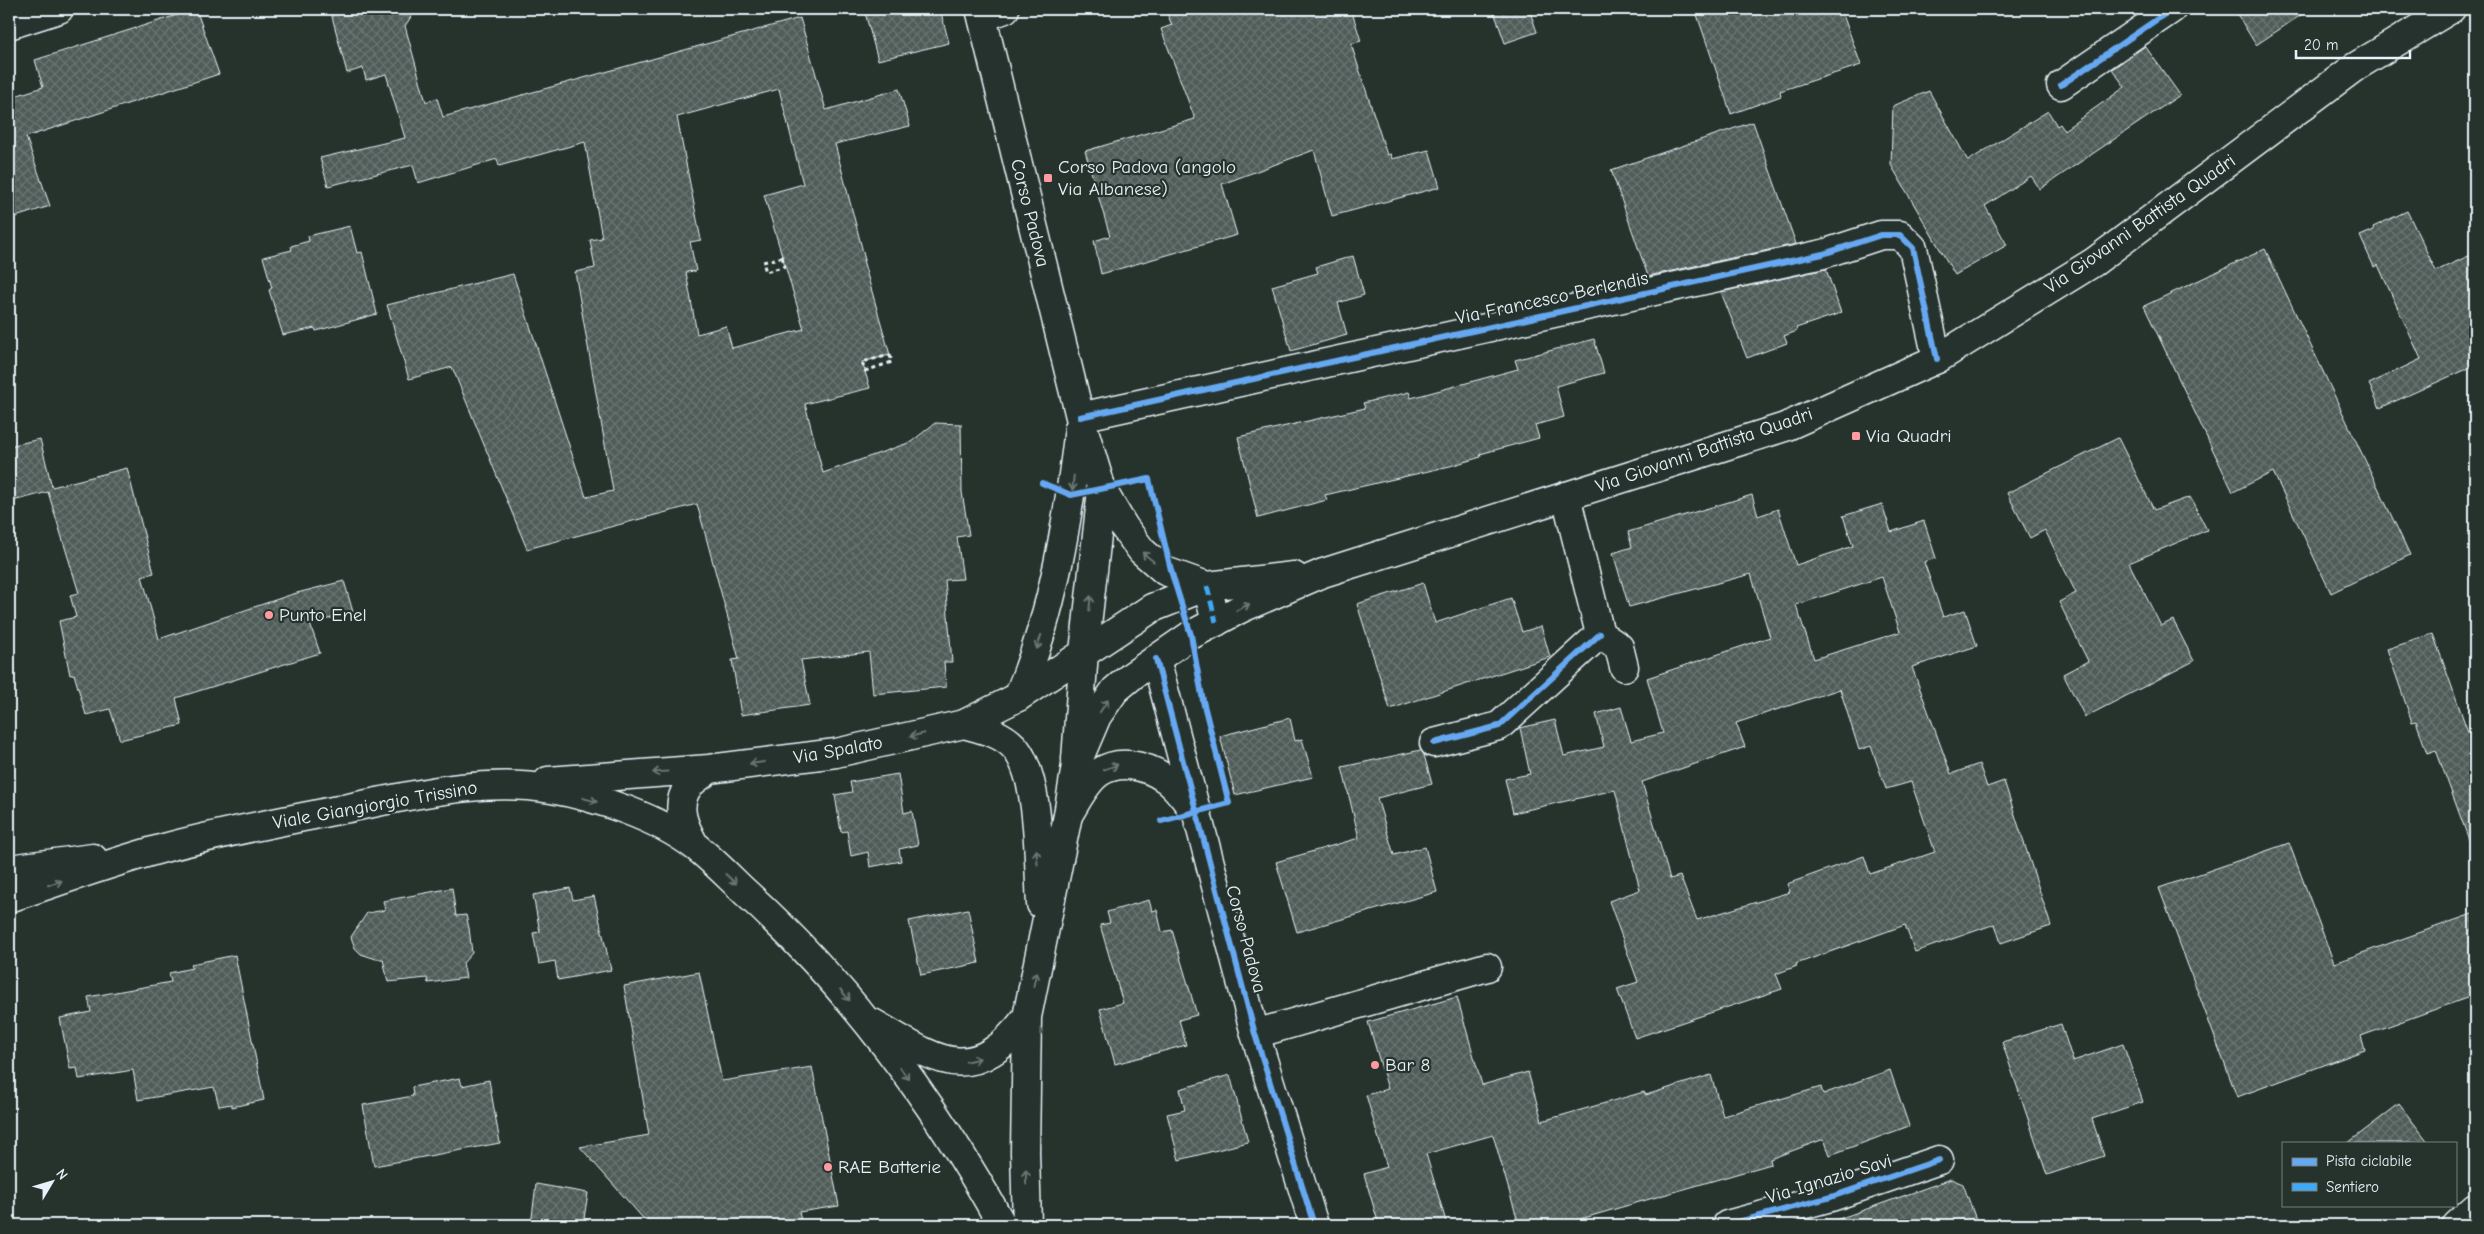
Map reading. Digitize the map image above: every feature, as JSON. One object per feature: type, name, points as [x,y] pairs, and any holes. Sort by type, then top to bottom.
[{"type":"main road","points":[[9,25],[60,9]]},
{"type":"main road","points":[[2061,85],[2172,9]]},
{"type":"main road","name":"Via Giovanni Battista Quadri","points":[[2355,67],[2416,9]]},
{"type":"main road","name":"Via Giovanni Battista Quadri","points":[[1156,659],[1242,608],[1323,573],[1785,428],[1937,359],[2094,262],[2355,67],[2451,9]]},
{"type":"main road","name":"Corso Padova","points":[[989,11],[1080,417],[1102,490],[1124,527],[1142,551],[1165,571],[1207,586]]},
{"type":"main road","name":"Via Francesco Berlendis","points":[[1080,417],[1823,254],[1881,235],[1900,235],[1913,248],[1937,359]]},
{"type":"main road","name":"Corso Padova","points":[[1018,697],[1034,659],[1045,622],[1058,565],[1071,495],[1080,417]]},
{"type":"main road","name":"Corso Padova","points":[[1084,652],[1102,490]]},
{"type":"main road","points":[[1566,496],[1600,634],[1619,647],[1624,667]]},
{"type":"main road","name":"Via Giovanni Battista Quadri","points":[[1152,608],[1207,586],[1323,573]]},
{"type":"main road","points":[[1207,586],[1216,622]]},
{"type":"main road","name":"Via Spalato","points":[[490,785],[709,769],[836,753],[964,724],[1018,697],[1152,608]]},
{"type":"main road","points":[[1434,743],[1499,726],[1600,634]]},
{"type":"main road","name":"Viale Giangiorgio Trissino","points":[[1027,1225],[1025,1152],[1027,1017],[1068,815],[1076,765],[1084,652]]},
{"type":"main road","name":"Corso Padova","points":[[1156,659],[1256,1034],[1314,1225]]},
{"type":"main road","name":"Viale Giangiorgio Trissino","points":[[1076,765],[1097,716],[1115,690],[1156,659]]},
{"type":"main road","points":[[964,724],[996,733],[1016,749],[1032,785],[1043,940]]},
{"type":"main road","name":"Viale Giangiorgio Trissino","points":[[1068,815],[1083,790],[1099,772],[1115,764],[1130,765],[1158,774],[1174,786],[1197,813]]},
{"type":"main road","points":[[695,846],[682,823],[682,806],[688,788],[709,769]]},
{"type":"main road","name":"Viale Giangiorgio Trissino","points":[[9,898],[164,848],[255,827],[417,795],[490,785],[550,789],[624,809],[658,824],[695,846],[778,922],[821,967],[865,1019],[969,1164],[1002,1225]]},
{"type":"main road","name":"Viale Giangiorgio Trissino","points":[[9,869],[164,848]]},
{"type":"main road","points":[[1256,1034],[1487,967]]},
{"type":"main road","name":"Viale Giangiorgio Trissino","points":[[865,1019],[913,1047],[960,1063],[977,1060],[996,1051],[1012,1037],[1027,1017]]},
{"type":"main road","name":"Via Ignazio Savi","points":[[1727,1225],[1831,1196],[1939,1160]]},
{"type":"main road","points":[[2456,1225],[2475,1208]]},
{"type":"path","points":[[782,258],[785,266],[766,272],[764,262],[782,258]]},
{"type":"path","points":[[890,355],[892,362],[865,371],[862,362],[890,355]]},
{"type":"building","points":[[196,9],[219,74],[26,137],[50,206],[9,219],[9,98],[43,87],[35,60]]},
{"type":"building","points":[[330,9],[416,9],[405,26],[426,102],[437,98],[443,117],[800,18],[826,110],[899,89],[910,126],[835,144],[865,260],[863,260],[890,355],[862,362],[870,388],[805,404],[823,473],[911,442],[935,423],[961,424],[962,492],[969,535],[957,537],[963,579],[945,580],[952,662],[944,662],[946,687],[873,694],[869,652],[801,660],[810,705],[741,715],[732,660],[739,659],[697,504],[527,549],[452,367],[409,379],[387,305],[513,274],[586,497],[613,491],[575,272],[595,268],[590,240],[602,238],[585,142],[499,166],[497,159],[418,183],[413,165],[328,186],[320,158],[405,138],[386,74],[366,80],[363,68],[347,73]],"holes":[[[779,89],[803,184],[764,195],[804,329],[732,348],[726,326],[697,334],[686,272],[696,271],[690,242],[701,240],[677,117]]]},
{"type":"building","points":[[864,9],[940,9],[949,43],[878,60]]},
{"type":"building","points":[[1165,9],[1351,9],[1361,41],[1351,44],[1387,155],[1391,154],[1392,159],[1429,150],[1440,187],[1332,216],[1314,150],[1222,184],[1237,235],[1101,274],[1094,241],[1110,236],[1085,151],[1195,119],[1161,29],[1172,25]]},
{"type":"building","points":[[1493,9],[1529,9],[1537,32],[1505,43]]},
{"type":"building","points":[[1695,9],[1841,9],[1861,65],[1780,91],[1781,96],[1731,114]]},
{"type":"building","points":[[2234,9],[2310,9],[2256,45]]},
{"type":"building","points":[[2145,46],[2180,95],[2040,189],[2031,176],[1985,206],[2007,245],[1955,275],[1891,165],[1893,106],[1929,91],[1968,161],[2048,111],[2057,126],[2060,124],[2064,130],[2125,87],[2112,69]]},
{"type":"building","points":[[1753,122],[1796,244],[1648,276],[1611,170]]},
{"type":"building","points":[[2407,211],[2436,271],[2475,253],[2475,365],[2380,408],[2369,384],[2421,359],[2378,265],[2374,267],[2360,236],[2374,230],[2373,227]]},
{"type":"building","points":[[350,226],[357,253],[362,252],[377,314],[316,331],[315,328],[283,335],[269,290],[272,288],[263,257],[292,250],[291,246],[309,241],[308,236]]},
{"type":"building","points":[[2265,249],[2410,555],[2331,593],[2273,472],[2233,492],[2144,306]]},
{"type":"building","points":[[1353,256],[1364,295],[1338,303],[1347,335],[1291,351],[1272,286],[1318,273],[1316,267]]},
{"type":"building","points":[[1826,269],[1841,313],[1796,328],[1797,331],[1784,336],[1787,343],[1747,358],[1721,292]]},
{"type":"building","points":[[1594,339],[1604,373],[1556,386],[1564,417],[1535,425],[1539,438],[1480,454],[1481,457],[1450,466],[1325,495],[1327,500],[1258,518],[1238,437],[1365,408],[1363,403],[1409,392],[1411,398],[1518,369],[1515,360]]},
{"type":"building","points":[[2118,438],[2154,510],[2190,497],[2207,530],[2129,563],[2161,626],[2173,620],[2194,661],[2085,717],[2063,674],[2088,661],[2059,602],[2076,593],[2045,530],[2030,538],[2007,493]]},
{"type":"building","points":[[40,439],[52,487],[127,468],[154,573],[142,576],[159,639],[293,594],[344,581],[353,612],[310,624],[320,653],[176,698],[182,725],[120,740],[110,709],[86,715],[74,674],[70,675],[59,621],[76,617],[70,595],[79,593],[48,492],[9,502],[9,446]]},
{"type":"building","points":[[1752,495],[1758,516],[1778,509],[1796,565],[1853,546],[1843,516],[1882,504],[1891,532],[1924,521],[1936,558],[1924,562],[1943,617],[1965,610],[1977,646],[1912,667],[1951,774],[1979,764],[1987,787],[2004,781],[2051,926],[2001,943],[1995,924],[1915,952],[1905,925],[1796,964],[1797,966],[1776,974],[1782,989],[1635,1038],[1617,989],[1638,982],[1609,901],[1640,890],[1615,790],[1513,813],[1505,779],[1530,774],[1520,728],[1555,720],[1564,756],[1604,747],[1596,714],[1621,707],[1631,741],[1663,733],[1647,678],[1770,637],[1751,574],[1629,607],[1613,553],[1632,547],[1628,532]],"holes":[[[1882,577],[1900,632],[1814,659],[1796,605]],[[1840,689],[1859,750],[1871,746],[1886,789],[1911,782],[1935,852],[1870,874],[1864,856],[1787,884],[1790,892],[1697,920],[1680,876],[1670,879],[1642,782],[1745,747],[1736,723]]]},
{"type":"building","points":[[1423,583],[1435,623],[1511,598],[1522,632],[1541,626],[1550,657],[1390,709],[1357,604]]},
{"type":"building","points":[[2433,634],[2468,732],[2475,729],[2475,847],[2472,848],[2436,750],[2427,753],[2416,721],[2412,722],[2387,649]]},
{"type":"building","points":[[1290,718],[1295,741],[1302,739],[1313,777],[1235,795],[1220,736]]},
{"type":"building","points":[[1421,750],[1432,784],[1377,798],[1394,855],[1425,847],[1437,892],[1297,932],[1276,862],[1359,838],[1342,767]]},
{"type":"building","points":[[898,774],[904,813],[912,811],[918,845],[899,849],[901,861],[870,867],[868,852],[851,856],[847,831],[841,832],[835,795],[852,792],[850,782]]},
{"type":"building","points":[[2289,843],[2334,963],[2475,913],[2475,995],[2361,1036],[2365,1050],[2237,1097],[2159,888]]},
{"type":"building","points":[[452,888],[456,916],[466,915],[469,928],[472,953],[463,963],[466,978],[428,983],[427,978],[388,982],[383,959],[376,959],[361,954],[355,948],[351,937],[367,913],[385,910],[383,901]]},
{"type":"building","points":[[570,888],[573,900],[594,896],[611,970],[558,980],[555,961],[539,964],[533,933],[540,932],[533,895]]},
{"type":"building","points":[[1149,900],[1152,911],[1157,910],[1162,932],[1172,930],[1197,1015],[1179,1020],[1186,1045],[1115,1064],[1100,1009],[1123,1003],[1100,925],[1110,923],[1107,912]]},
{"type":"building","points":[[968,909],[979,963],[921,975],[909,921]]},
{"type":"building","points":[[235,955],[264,1100],[232,1107],[232,1104],[219,1106],[214,1087],[138,1100],[133,1070],[79,1079],[77,1068],[70,1069],[60,1018],[91,1012],[88,997],[171,982],[169,973],[192,968],[191,964]]},
{"type":"building","points":[[699,972],[722,1081],[812,1067],[839,1206],[799,1212],[802,1225],[649,1225],[580,1147],[649,1135],[624,986]]},
{"type":"building","points":[[1457,997],[1482,1085],[1528,1072],[1542,1121],[1644,1092],[1646,1095],[1711,1075],[1723,1116],[1821,1087],[1823,1094],[1890,1070],[1909,1126],[1830,1155],[1824,1139],[1770,1159],[1771,1164],[1577,1220],[1578,1225],[1519,1225],[1493,1135],[1426,1154],[1447,1225],[1379,1225],[1364,1174],[1387,1167],[1366,1095],[1388,1089],[1368,1022]]},
{"type":"building","points":[[2061,1024],[2073,1061],[2123,1044],[2143,1102],[2092,1119],[2104,1156],[2047,1175],[2002,1042]]},
{"type":"building","points":[[1230,1075],[1248,1142],[1179,1160],[1167,1114],[1185,1110],[1180,1089]]},
{"type":"building","points":[[460,1078],[462,1086],[489,1080],[500,1143],[374,1166],[363,1105],[413,1096],[412,1087]]},
{"type":"building","points":[[2399,1104],[2428,1142],[2349,1142]]},
{"type":"building","points":[[1951,1179],[1963,1184],[1978,1225],[1834,1225],[1833,1221]]},
{"type":"building","points":[[536,1184],[588,1193],[583,1225],[531,1225]]},
{"type":"marked path","points":[[1207,586],[1216,622]]},
{"type":"cycle path","points":[[2061,85],[2172,9]]},
{"type":"cycle path","points":[[1080,417],[1823,254],[1881,235],[1900,235],[1913,248],[1937,359]]},
{"type":"cycle path","points":[[1042,483],[1071,495],[1149,479],[1172,574],[1191,635],[1203,701],[1229,803],[1161,821]]},
{"type":"cycle path","points":[[1434,743],[1499,726],[1600,634]]},
{"type":"cycle path","points":[[1156,659],[1255,1034],[1314,1225]]},
{"type":"cycle path","points":[[1727,1225],[1831,1197],[1939,1160]]},
{"type":"place","name":"Corso Padova (angolo Via Albanese)","points":[[1048,178]]},
{"type":"place","name":"Via Quadri","points":[[1856,436]]},
{"type":"place","name":"Punto Enel","points":[[269,615]]},
{"type":"place","name":"Bar 8","points":[[1375,1065]]},
{"type":"place","name":"RAE Batterie","points":[[828,1167]]}]
